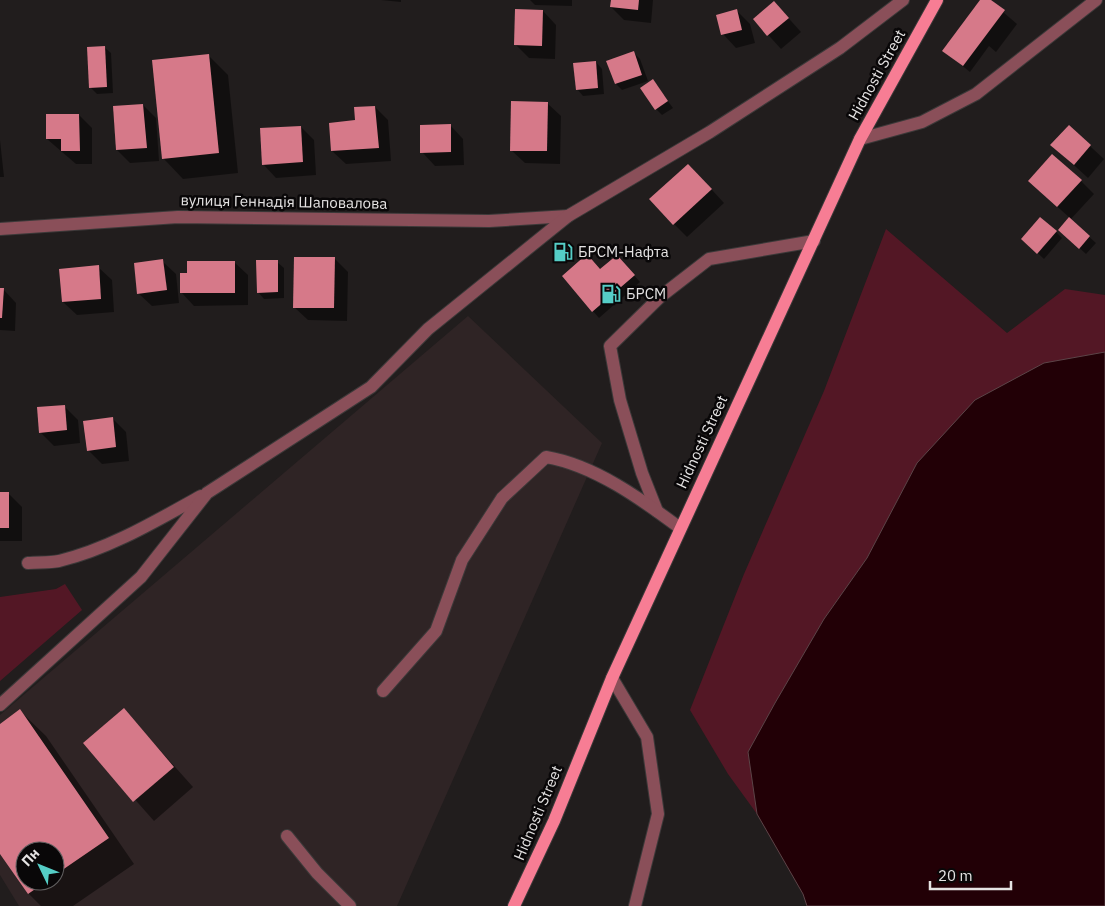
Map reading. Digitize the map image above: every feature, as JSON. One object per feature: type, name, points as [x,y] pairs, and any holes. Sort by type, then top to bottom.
[{"type":"main road","name":"Hidnosti Street","points":[[514,906],[554,821],[612,678],[860,139],[937,0]]},
{"type":"street","points":[[28,563],[58,561],[91,550],[136,531],[206,493],[371,387],[428,329],[568,216],[710,132],[840,48],[903,0]]},
{"type":"street","points":[[860,139],[922,122],[976,94],[1096,0]]},
{"type":"street","name":"вулиця Геннадія Шаповалова","points":[[0,229],[178,217],[489,221],[568,216]]},
{"type":"street","points":[[657,511],[642,473],[620,400],[610,346],[660,297],[709,259],[814,241]]},
{"type":"street","points":[[383,691],[436,631],[462,560],[502,498],[546,457],[574,464],[657,511],[680,528]]},
{"type":"street","points":[[0,705],[141,577],[206,493]]},
{"type":"street","points":[[612,678],[647,737],[658,814],[635,906]]},
{"type":"street","points":[[287,836],[317,873],[350,906]]},
{"type":"shaded area","points":[[886,229],[1007,333],[1065,289],[1105,295],[1105,906],[807,906],[803,894],[757,814],[728,774],[690,710],[744,574],[824,391]]},
{"type":"shaded area","points":[[468,316],[602,443],[397,906],[19,906],[0,875],[0,715]]},
{"type":"shaded area","points":[[1105,352],[1105,906],[807,906],[803,894],[757,814],[748,752],[824,619],[867,558],[917,463],[975,400],[1044,363]]},
{"type":"shaded area","points":[[65,584],[82,610],[0,681],[0,597],[56,589]]},
{"type":"building","points":[[611,0],[639,0],[638,10],[610,7]]},
{"type":"building","points":[[980,0],[991,0],[1005,10],[963,66],[942,51]]},
{"type":"building","points":[[774,1],[789,18],[767,36],[753,19]]},
{"type":"building","points":[[515,9],[543,10],[542,46],[514,45]]},
{"type":"building","points":[[737,9],[742,30],[721,35],[716,15]]},
{"type":"building","points":[[105,46],[107,87],[89,88],[87,47]]},
{"type":"building","points":[[634,51],[642,75],[615,84],[606,61]]},
{"type":"building","points":[[209,54],[219,153],[162,159],[152,60]]},
{"type":"building","points":[[596,61],[598,88],[576,90],[573,63]]},
{"type":"building","points":[[653,79],[668,101],[655,110],[640,88]]},
{"type":"building","points":[[511,101],[548,102],[547,151],[510,151]]},
{"type":"building","points":[[143,104],[147,148],[116,150],[113,106]]},
{"type":"building","points":[[375,106],[379,148],[331,151],[329,123],[355,120],[354,107]]},
{"type":"building","points":[[46,114],[79,114],[80,151],[61,151],[61,139],[46,139]]},
{"type":"building","points":[[451,124],[451,152],[420,153],[420,125]]},
{"type":"building","points":[[1069,125],[1091,145],[1074,165],[1050,145]]},
{"type":"building","points":[[301,126],[303,162],[262,165],[260,128]]},
{"type":"building","points":[[1052,154],[1082,180],[1057,207],[1028,181]]},
{"type":"building","points":[[688,164],[712,189],[673,225],[649,199]]},
{"type":"building","points":[[1040,217],[1057,231],[1037,254],[1021,239]]},
{"type":"building","points":[[1069,217],[1090,236],[1079,249],[1058,230]]},
{"type":"building","points":[[587,254],[600,269],[617,255],[635,275],[592,312],[562,276]]},
{"type":"building","points":[[294,257],[335,257],[334,308],[293,308]]},
{"type":"building","points":[[163,259],[167,290],[137,294],[134,263]]},
{"type":"building","points":[[256,260],[278,260],[278,292],[257,293]]},
{"type":"building","points":[[187,261],[235,261],[235,293],[180,293],[180,273],[187,273]]},
{"type":"building","points":[[99,265],[101,299],[62,302],[59,269]]},
{"type":"building","points":[[0,288],[4,288],[2,318],[0,318]]},
{"type":"building","points":[[65,405],[67,430],[39,433],[37,407]]},
{"type":"building","points":[[113,417],[116,447],[87,451],[83,421]]},
{"type":"building","points":[[0,492],[9,492],[9,528],[0,528]]},
{"type":"building","points":[[124,708],[174,767],[133,802],[83,743]]},
{"type":"building","points":[[20,709],[109,838],[65,868],[65,841],[15,841],[15,875],[0,854],[0,724]]},
{"type":"place","name":"БРСМ-Нафта","points":[[563,252]]},
{"type":"place","name":"БРСМ","points":[[611,294]]}]
